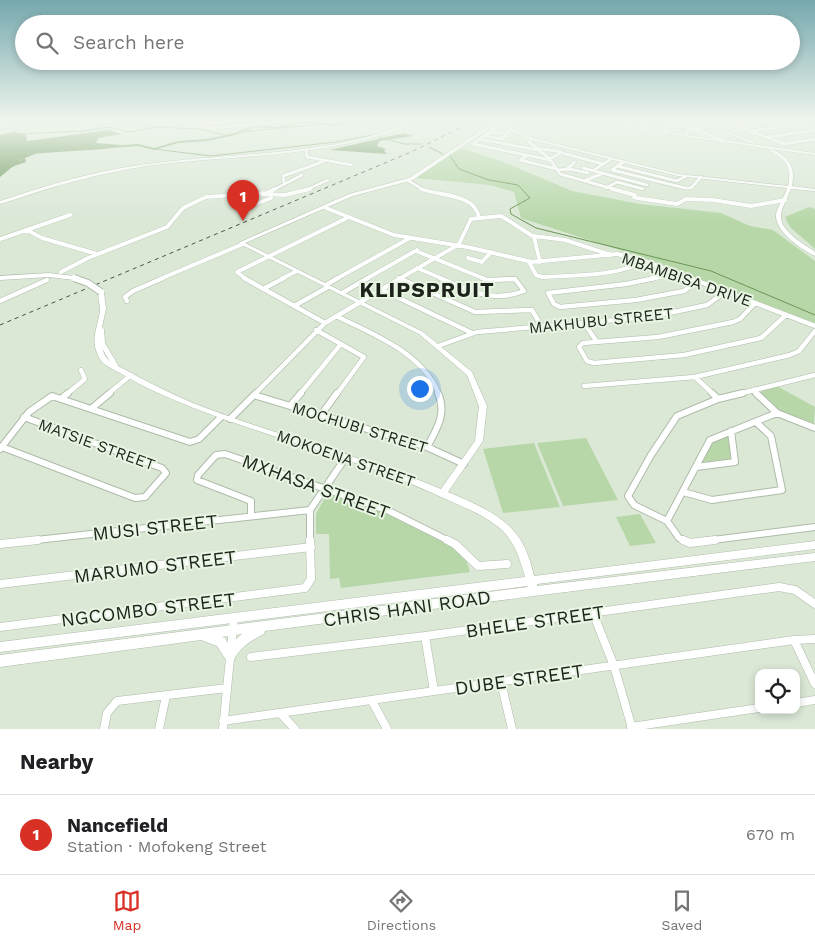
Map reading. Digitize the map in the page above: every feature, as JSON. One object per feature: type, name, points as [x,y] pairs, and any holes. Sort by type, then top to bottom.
[{"type":"main road","points":[[0,202],[52,183],[98,171],[161,161],[231,154]]},
{"type":"main road","points":[[0,202],[56,184],[122,169],[267,154]]},
{"type":"main road","points":[[242,244],[347,197],[407,180],[447,154]]},
{"type":"main road","points":[[591,154],[686,176],[815,190]]},
{"type":"main road","points":[[778,154],[790,164],[792,170],[785,200],[779,212],[779,222],[790,235],[815,254]]},
{"type":"main road","points":[[242,244],[369,190]]},
{"type":"main road","points":[[242,244],[422,333],[470,374],[484,406],[479,441],[442,494]]},
{"type":"main road","name":"MOKOENA STREET","points":[[0,278],[49,276],[74,278],[88,283],[103,295],[103,307],[96,332],[96,342],[104,359],[119,368],[196,407],[408,478],[480,512],[512,534],[534,591]]},
{"type":"main road","name":"CHRIS HANI ROAD","points":[[0,647],[815,546]]},
{"type":"main road","name":"CHRIS HANI ROAD","points":[[0,661],[534,591],[815,557]]},
{"type":"main road","points":[[200,635],[220,642],[230,654],[248,636],[269,626]]},
{"type":"street","points":[[306,154],[306,157],[352,165]]},
{"type":"street","points":[[518,154],[550,160],[560,154]]},
{"type":"street","points":[[543,154],[560,174],[635,195],[634,197],[638,198],[677,204],[688,199],[752,206],[770,201],[785,200]]},
{"type":"street","points":[[566,154],[603,164]]},
{"type":"street","points":[[527,156],[520,160],[557,170],[567,169],[588,173]]},
{"type":"street","points":[[594,170],[611,159]]},
{"type":"street","points":[[284,182],[283,176],[325,161]]},
{"type":"street","points":[[567,169],[575,162]]},
{"type":"street","points":[[622,162],[612,170],[689,188],[701,177]]},
{"type":"street","points":[[617,166],[680,181],[686,176]]},
{"type":"street","points":[[583,168],[647,185]]},
{"type":"street","points":[[584,181],[601,174]]},
{"type":"street","points":[[61,272],[98,254],[169,225],[183,208],[206,198],[276,190],[284,182],[302,175]]},
{"type":"street","points":[[635,195],[658,176]]},
{"type":"street","points":[[249,207],[328,180]]},
{"type":"street","points":[[407,180],[423,190],[443,193],[475,205],[479,211],[479,217]]},
{"type":"street","points":[[606,188],[617,182],[643,189]]},
{"type":"street","points":[[261,193],[271,198]]},
{"type":"street","name":"MBAMBISA DRIVE","points":[[326,208],[392,234],[491,252],[529,262],[624,255],[645,261],[815,326]]},
{"type":"street","points":[[0,239],[70,215]]},
{"type":"street","points":[[325,323],[238,275],[237,272],[349,217]]},
{"type":"street","points":[[230,419],[316,330],[380,289],[458,246],[470,220],[479,217],[504,218],[534,236],[565,240],[612,255]]},
{"type":"street","points":[[27,230],[42,238],[98,254]]},
{"type":"street","points":[[534,236],[540,262]]},
{"type":"street","points":[[294,306],[410,238]]},
{"type":"street","points":[[127,302],[125,297],[133,292],[242,244]]},
{"type":"street","points":[[342,293],[418,250],[488,280],[516,279],[524,291],[520,294],[482,296],[417,268]]},
{"type":"street","points":[[468,258],[482,262],[491,252]]},
{"type":"street","points":[[529,262],[536,275],[542,276],[608,271],[638,265],[645,261]]},
{"type":"street","points":[[263,289],[297,271]]},
{"type":"street","points":[[670,271],[657,278],[614,286],[552,291],[548,292],[548,295],[554,304],[560,306],[620,302],[684,291],[696,280]]},
{"type":"street","points":[[399,278],[475,312],[532,310],[542,326]]},
{"type":"street","points":[[0,301],[47,280]]},
{"type":"street","points":[[380,289],[472,333]]},
{"type":"street","name":"MAKHUBU STREET","points":[[438,346],[472,333],[644,318],[703,306],[713,302],[725,292]]},
{"type":"street","points":[[756,303],[740,319],[733,322],[658,337],[596,342],[579,346],[590,362],[679,355],[764,337],[786,315]]},
{"type":"street","points":[[336,316],[398,348],[436,383],[443,400],[444,412],[440,428],[427,447]]},
{"type":"street","points":[[584,323],[596,342]]},
{"type":"street","points":[[316,330],[362,356],[364,359],[321,415]]},
{"type":"street","points":[[584,386],[695,376],[794,354],[815,331]]},
{"type":"street","points":[[290,406],[341,344]]},
{"type":"street","points":[[62,398],[85,379],[85,375],[81,370]]},
{"type":"street","points":[[92,408],[132,375]]},
{"type":"street","points":[[815,375],[718,399],[675,418],[628,496],[634,505],[667,521],[679,538],[690,542],[815,527]]},
{"type":"street","points":[[695,376],[718,399]]},
{"type":"street","points":[[753,390],[777,413],[815,428]]},
{"type":"street","name":"MOCHUBI STREET","points":[[254,395],[427,447],[464,464]]},
{"type":"street","points":[[1,448],[24,417],[52,396],[190,442],[198,441],[221,416]]},
{"type":"street","points":[[667,521],[710,440],[777,413]]},
{"type":"street","name":"MATSIE STREET","points":[[1,448],[135,498],[145,497],[166,474],[164,469],[24,417]]},
{"type":"street","points":[[683,492],[712,500],[781,491],[782,485],[771,436],[756,422]]},
{"type":"street","points":[[696,467],[735,462],[731,431]]},
{"type":"street","name":"MXHASA STREET","points":[[252,516],[251,501],[197,480],[198,475],[216,455],[224,454],[390,512],[449,541],[464,551],[478,566],[506,564]]},
{"type":"street","points":[[310,547],[310,510],[346,457]]},
{"type":"street","name":"MUSI STREET","points":[[0,544],[310,510]]},
{"type":"street","name":"MARUMO STREET","points":[[0,584],[310,547]]},
{"type":"street","name":"NGCOMBO STREET","points":[[0,627],[296,591],[305,588],[310,582],[310,547]]},
{"type":"street","name":"BHELE STREET","points":[[250,657],[425,636],[779,587],[794,590],[815,604]]},
{"type":"street","points":[[593,613],[614,666],[632,728],[755,709]]},
{"type":"street","points":[[223,725],[234,617]]},
{"type":"street","points":[[425,636],[434,691]]},
{"type":"street","name":"DUBE STREET","points":[[223,725],[281,714],[434,691],[794,640],[815,639]]},
{"type":"street","points":[[794,640],[815,684]]},
{"type":"street","points":[[501,682],[512,729]]},
{"type":"street","points":[[104,729],[107,713],[117,701],[226,688]]},
{"type":"street","points":[[159,729],[166,696]]},
{"type":"street","points":[[800,702],[815,700]]},
{"type":"street","points":[[372,701],[387,729]]},
{"type":"street","points":[[281,714],[295,729]]},
{"type":"shaded area","points":[[0,154],[28,154],[0,177]]},
{"type":"shaded area","points":[[451,154],[480,154],[572,191],[640,204],[721,213],[750,226],[773,230],[815,261],[815,323],[650,260],[521,218],[514,192],[490,185],[415,178]]},
{"type":"shaded area","points":[[809,207],[815,209],[815,249],[790,227],[785,217]]},
{"type":"shaded area","points":[[777,386],[815,407],[814,423],[810,424],[781,413],[760,394],[763,390]]},
{"type":"shaded area","points":[[726,436],[729,438],[733,459],[703,462],[710,443]]},
{"type":"shaded area","points":[[586,438],[618,500],[563,506],[537,443]]},
{"type":"shaded area","points":[[534,443],[560,507],[503,513],[483,449]]},
{"type":"shaded area","points":[[331,494],[380,510],[454,547],[466,559],[470,572],[341,588],[339,578],[330,579],[329,534],[316,534],[316,514],[326,496]]},
{"type":"shaded area","points":[[640,514],[656,543],[630,546],[616,517]]},
{"type":"waterway","points":[[0,170],[24,161],[23,157],[32,154]]},
{"type":"waterway","points":[[195,154],[211,156],[229,154]]},
{"type":"waterway","points":[[450,156],[459,169],[489,180],[518,185],[530,198],[510,209],[511,214],[536,228],[711,271],[815,315]]},
{"type":"railway","points":[[0,325],[406,154]]},
{"type":"place","name":"Nancefield","points":[[243,221]]},
{"type":"district","name":"KLIPSPRUIT","points":[[427,290]]}]
